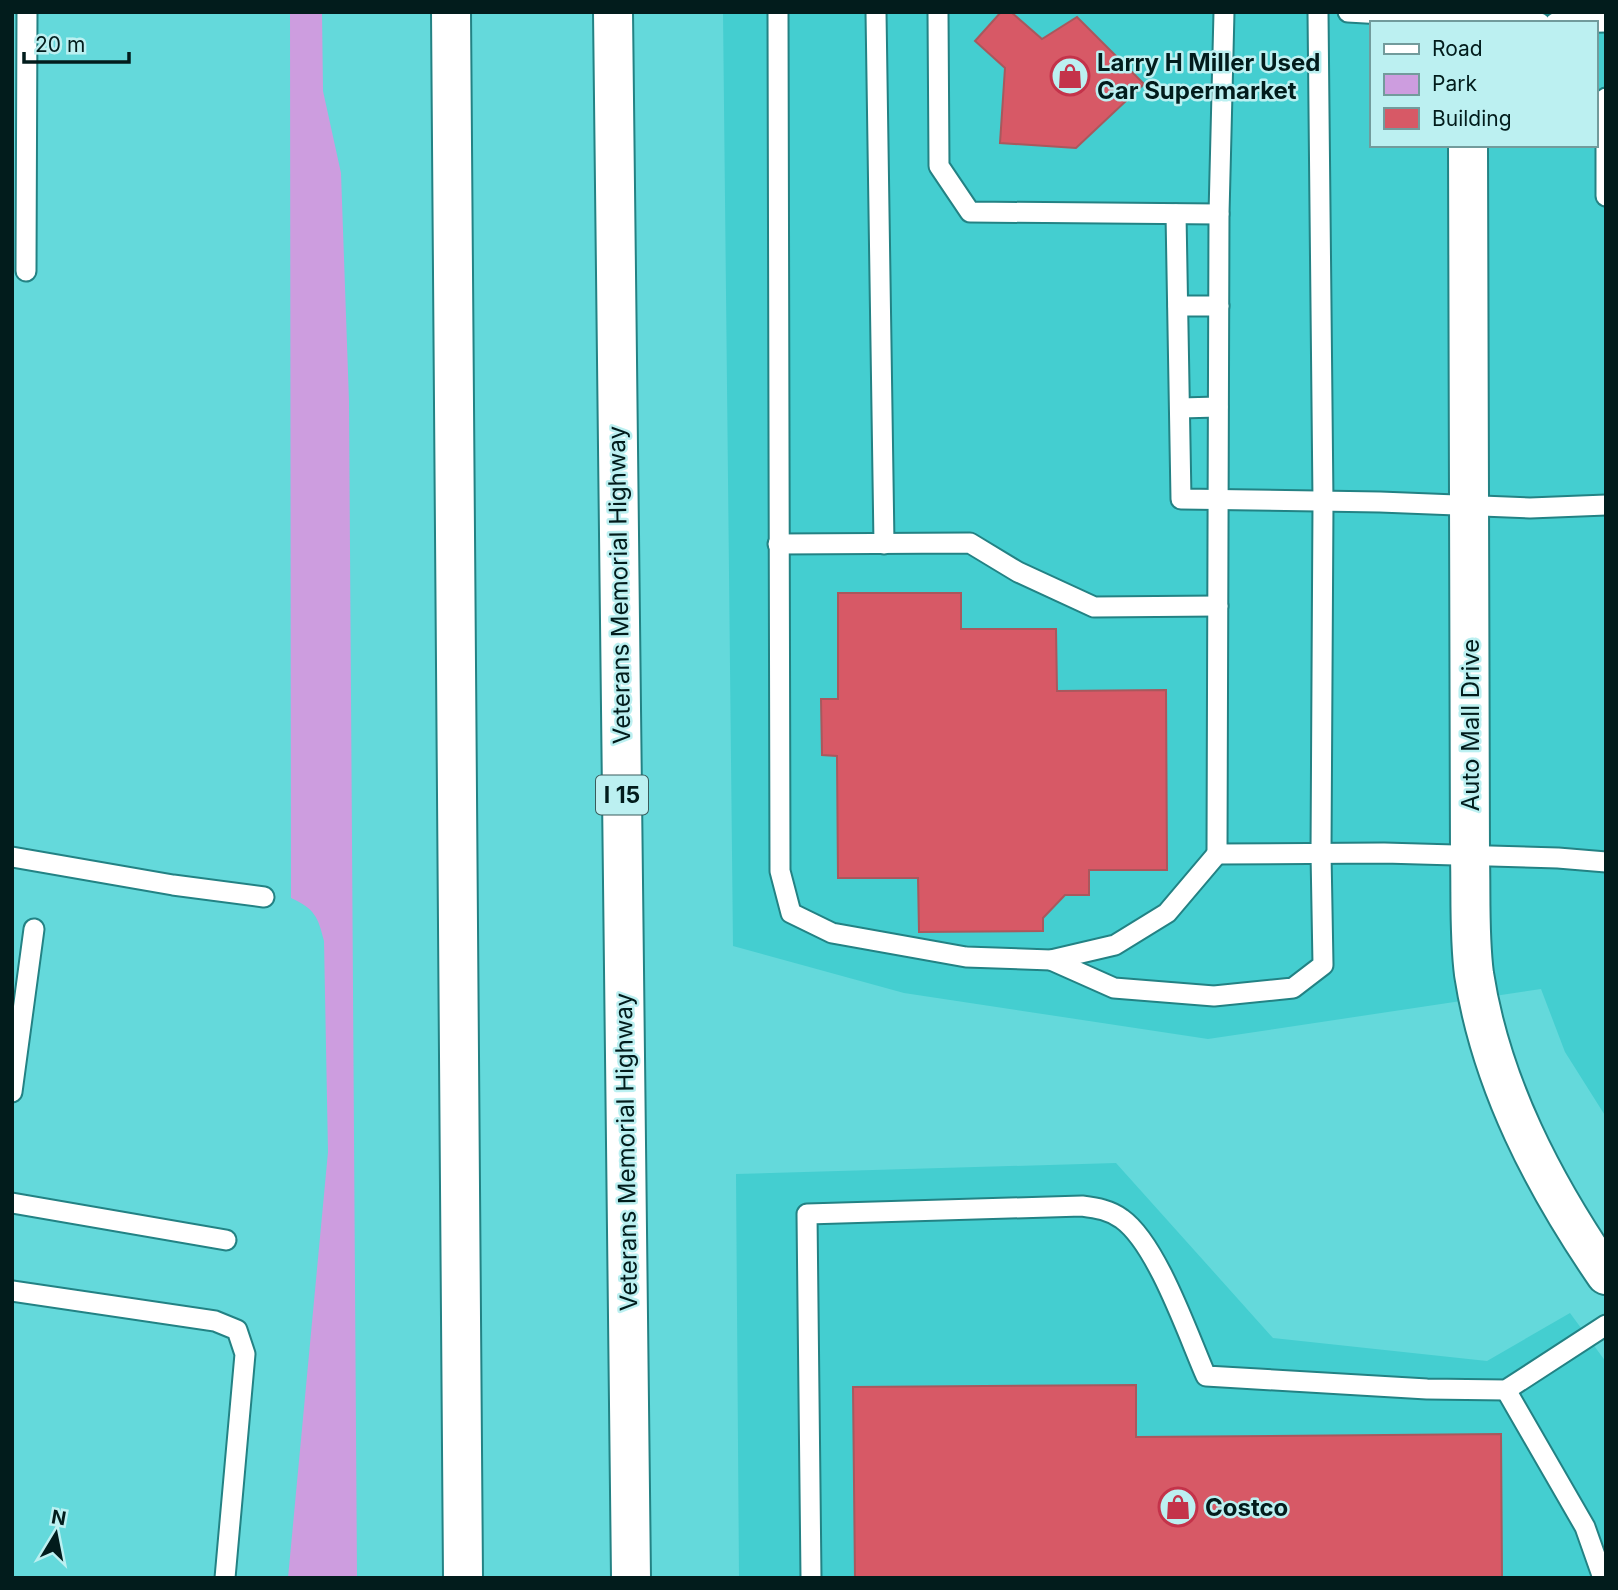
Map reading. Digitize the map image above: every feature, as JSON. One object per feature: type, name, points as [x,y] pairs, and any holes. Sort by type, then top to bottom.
[{"type":"main road","points":[[451,12],[463,1578]]},
{"type":"main road","name":"Veterans Memorial Highway","points":[[612,12],[631,1578]]},
{"type":"main road","name":"Auto Mall Drive","points":[[1468,147],[1470,857],[1474,974],[1488,1037],[1511,1106],[1545,1178],[1606,1275]]},
{"type":"lane","points":[[26,271],[27,12]]},
{"type":"lane","points":[[778,12],[780,871],[791,913],[832,933],[966,957],[1051,960],[1115,945],[1167,913],[1217,854],[1219,13]]},
{"type":"lane","points":[[876,12],[884,544]]},
{"type":"lane","points":[[938,12],[939,166],[970,212],[1219,214]]},
{"type":"lane","points":[[1051,960],[1114,988],[1214,996],[1293,988],[1323,965],[1323,502],[1318,12]]},
{"type":"lane","points":[[1348,12],[1511,21]]},
{"type":"lane","points":[[1606,98],[1606,196]]},
{"type":"lane","points":[[1176,214],[1181,499],[1530,508],[1606,505]]},
{"type":"lane","points":[[1178,306],[1219,306]]},
{"type":"lane","points":[[1180,408],[1219,408]]},
{"type":"lane","points":[[778,544],[970,543],[1018,572],[1094,607],[1218,606]]},
{"type":"lane","points":[[1217,854],[1321,853],[1558,858],[1606,862]]},
{"type":"lane","points":[[12,857],[173,885],[264,897]]},
{"type":"lane","points":[[12,1092],[34,929]]},
{"type":"lane","points":[[12,1203],[226,1240]]},
{"type":"lane","points":[[811,1578],[807,1214],[1082,1206],[1104,1209],[1123,1220],[1142,1239],[1159,1270],[1206,1376],[1427,1389],[1506,1390],[1606,1325]]},
{"type":"lane","points":[[12,1291],[215,1321],[237,1331],[244,1354],[225,1578]]},
{"type":"lane","points":[[1506,1390],[1585,1527],[1603,1578]]},
{"type":"shaded area","points":[[723,12],[1606,12],[1606,1117],[1565,1052],[1541,989],[1208,1039],[904,993],[733,946]]},
{"type":"shaded area","points":[[1116,1163],[1273,1338],[1487,1361],[1570,1313],[1606,1362],[1606,1578],[739,1578],[736,1174]]},
{"type":"green space","points":[[290,12],[322,12],[323,91],[341,173],[349,401],[357,1578],[288,1578],[328,1152],[324,941],[314,915],[291,898]]},
{"type":"building","name":"Larry H Miller Used Car Supermarket","points":[[1001,12],[1011,12],[1042,39],[1077,17],[1144,84],[1076,148],[1000,143],[1005,68],[975,41]]},
{"type":"building","points":[[838,593],[961,593],[961,629],[1056,629],[1057,691],[1166,690],[1167,870],[1089,870],[1089,895],[1065,895],[1043,918],[1043,931],[919,932],[918,878],[838,878],[837,756],[822,755],[821,699],[838,699]]},
{"type":"building","name":"Costco","points":[[1136,1385],[1136,1437],[1501,1434],[1502,1578],[855,1578],[853,1387]]},
{"type":"place","name":"Larry H Miller Used Car Supermarket","points":[[1070,76]]},
{"type":"place","name":"Costco","points":[[1178,1507]]}]
